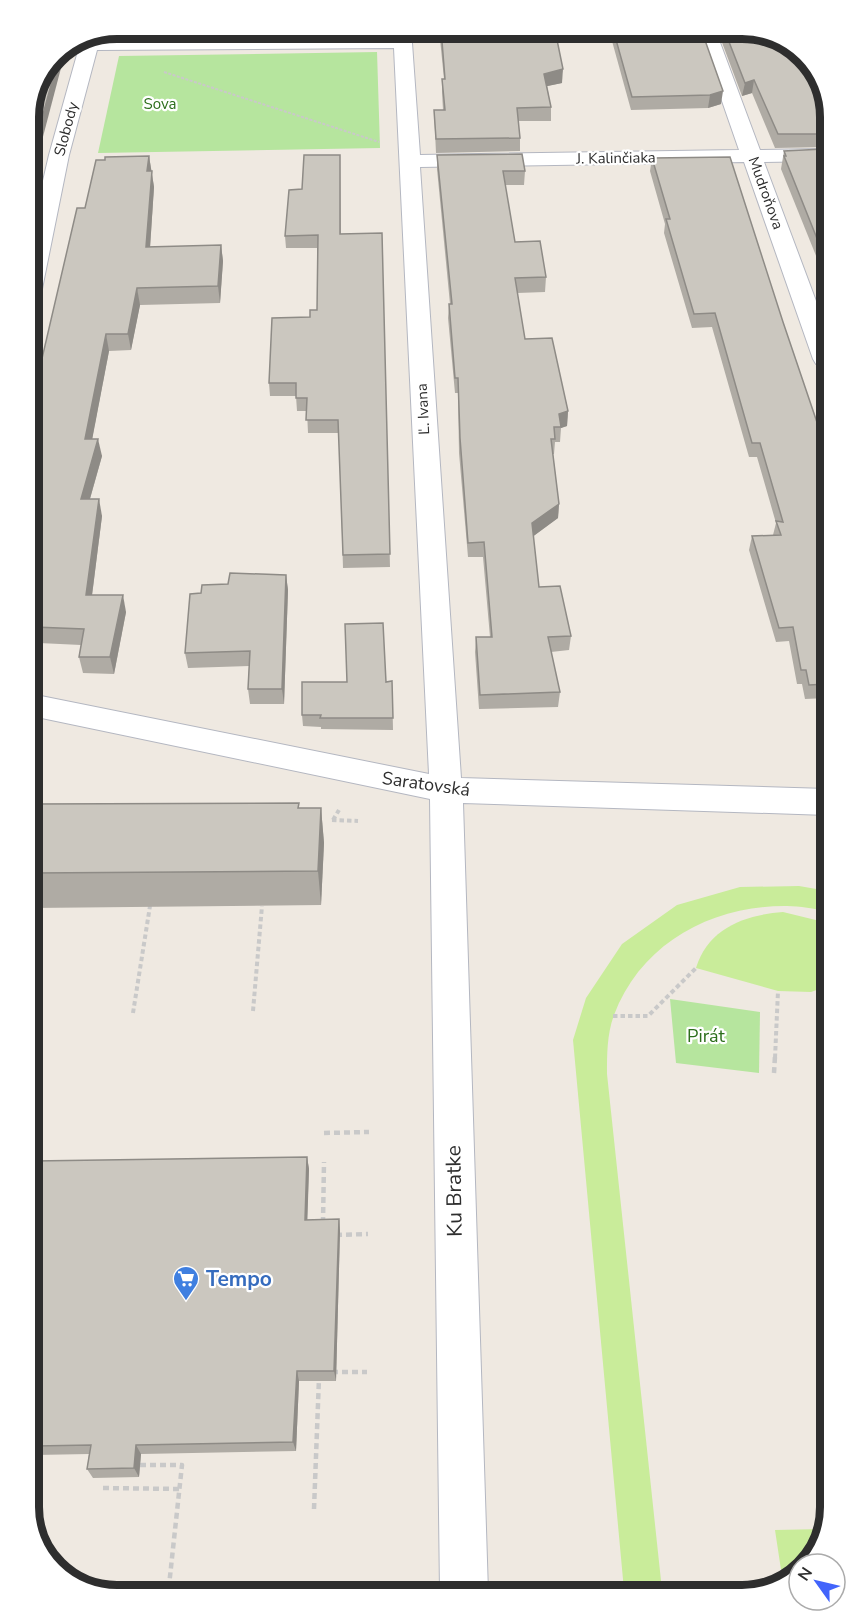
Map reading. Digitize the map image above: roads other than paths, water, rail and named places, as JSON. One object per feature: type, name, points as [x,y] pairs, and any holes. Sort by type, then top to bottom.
[{"type":"street","points":[[95,43],[244,39]]},
{"type":"street","name":"Ľ. Ivana","points":[[402,39],[446,790]]},
{"type":"street","name":"Mudroňova","points":[[710,39],[820,345]]},
{"type":"street","name":"Slobody","points":[[39,247],[84,46]]},
{"type":"street","name":"J. Kalinčiaka","points":[[409,161],[820,155]]},
{"type":"street","name":"Saratovská","points":[[39,706],[446,790],[820,802]]},
{"type":"street","name":"Ku Bratke","points":[[446,790],[464,1585]]},
{"type":"place","name":"Tempo","points":[[186,1302]]},
{"type":"park label","name":"Sova","points":[[160,104]]},
{"type":"park label","name":"Pirát","points":[[706,1036]]}]
